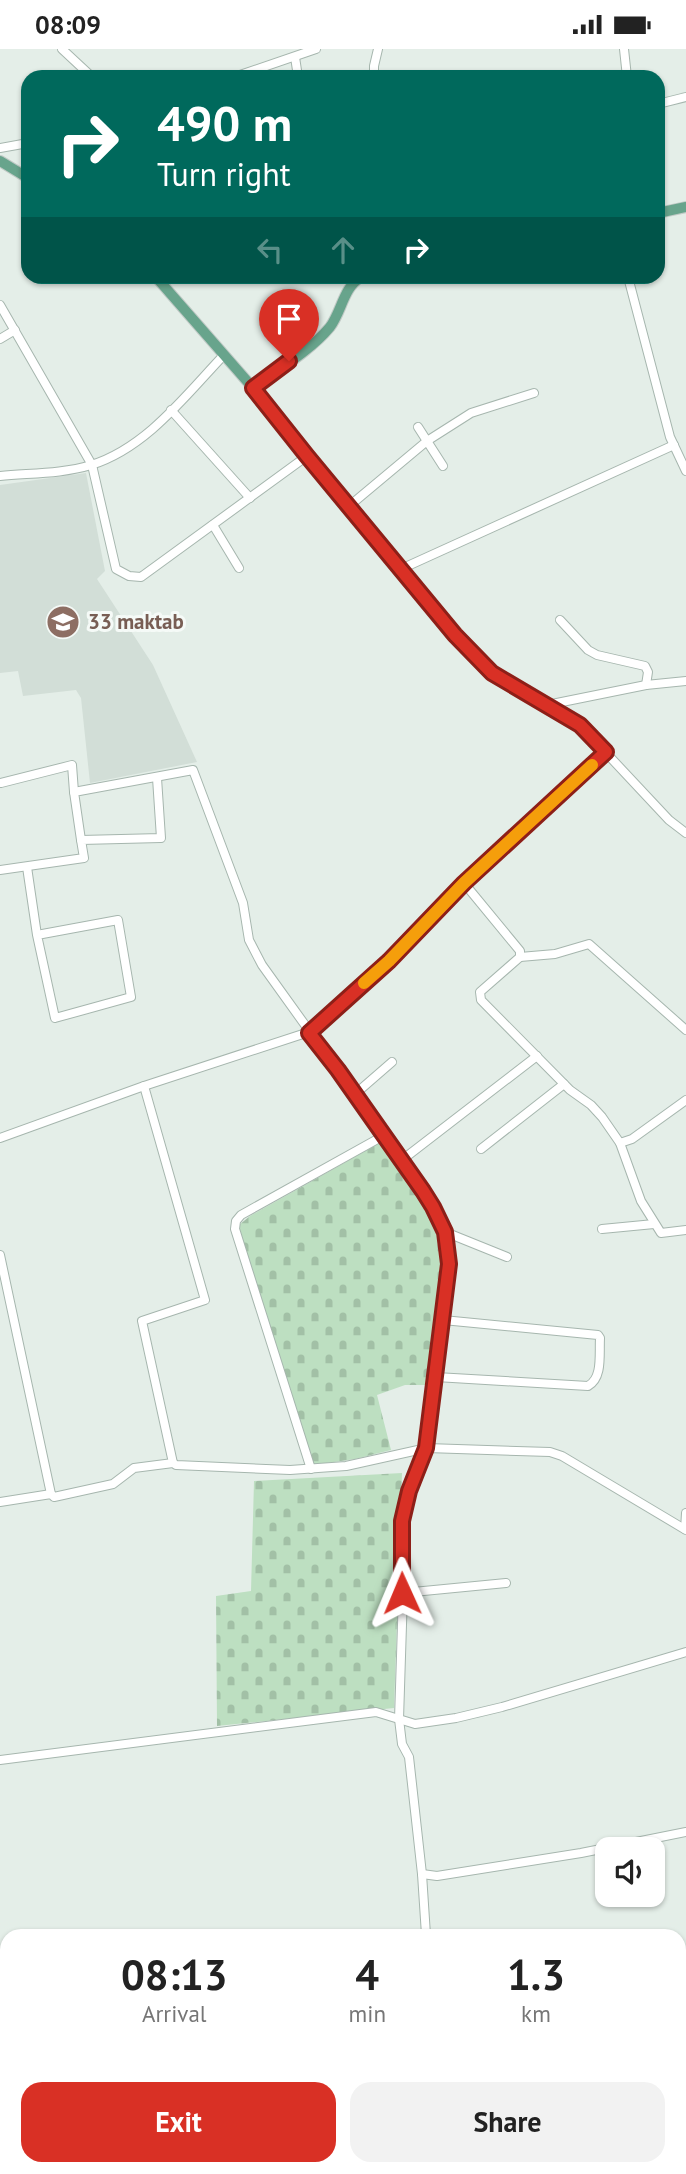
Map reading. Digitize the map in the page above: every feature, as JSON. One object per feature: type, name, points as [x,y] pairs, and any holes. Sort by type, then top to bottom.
[{"type":"main road","points":[[0,162],[21,174]]},
{"type":"main road","points":[[665,212],[686,207]]},
{"type":"main road","points":[[162,284],[253,388],[307,348],[331,325],[352,284]]},
{"type":"street","points":[[62,49],[84,70]]},
{"type":"street","points":[[255,70],[316,49]]},
{"type":"street","points":[[374,70],[378,49]]},
{"type":"street","points":[[624,49],[626,70]]},
{"type":"street","points":[[295,57],[297,70]]},
{"type":"street","points":[[665,102],[686,97]]},
{"type":"street","points":[[0,148],[21,144]]},
{"type":"street","points":[[630,284],[674,445],[686,471]]},
{"type":"street","points":[[0,305],[92,465],[116,569],[128,576],[141,577],[307,456]]},
{"type":"street","points":[[0,339],[15,330]]},
{"type":"street","points":[[0,476],[92,465],[131,446],[171,410],[223,356]]},
{"type":"street","points":[[253,388],[455,635],[492,673],[580,725],[669,820],[686,834]]},
{"type":"street","points":[[348,507],[427,441],[471,413],[534,393]]},
{"type":"street","points":[[171,410],[250,498]]},
{"type":"street","points":[[418,427],[443,466]]},
{"type":"street","points":[[401,569],[674,445]]},
{"type":"street","points":[[213,525],[239,568]]},
{"type":"street","points":[[560,620],[588,650],[597,655],[645,666],[648,672],[646,685]]},
{"type":"street","points":[[547,705],[646,685],[686,681]]},
{"type":"street","points":[[0,1138],[144,1086],[309,1033],[389,961],[464,883],[606,752]]},
{"type":"street","points":[[0,870],[84,858],[72,765],[1,783]]},
{"type":"street","points":[[74,792],[193,770],[243,903],[249,940],[262,965],[402,1160],[433,1207],[445,1232],[449,1264],[426,1448],[409,1491],[402,1521],[399,1719],[401,1744],[409,1757],[426,1929]]},
{"type":"street","points":[[81,840],[162,838],[158,778]]},
{"type":"street","points":[[27,867],[37,935],[55,1019],[131,997],[118,920],[37,935]]},
{"type":"street","points":[[464,883],[518,946],[520,957]]},
{"type":"street","points":[[686,1030],[589,944],[555,954],[520,957],[479,995],[564,1084],[592,1105],[620,1143],[641,1201],[653,1224],[661,1233],[686,1230]]},
{"type":"street","points":[[402,1160],[537,1056]]},
{"type":"street","points":[[354,1095],[392,1062]]},
{"type":"street","points":[[481,1149],[564,1084]]},
{"type":"street","points":[[144,1086],[205,1300],[142,1321],[173,1463]]},
{"type":"street","points":[[620,1143],[632,1139],[686,1100]]},
{"type":"street","points":[[311,1469],[235,1229],[236,1221],[241,1215],[383,1136]]},
{"type":"street","points":[[602,1229],[653,1224]]},
{"type":"street","points":[[445,1232],[507,1257]]},
{"type":"street","points":[[0,1255],[51,1494]]},
{"type":"street","points":[[436,1377],[588,1386],[595,1383],[598,1376],[598,1335],[443,1319]]},
{"type":"street","points":[[0,1502],[51,1494],[54,1497],[113,1484],[134,1468],[173,1463],[311,1469],[346,1466],[426,1448],[550,1452],[562,1456],[685,1529],[686,1513]]},
{"type":"street","points":[[402,1593],[506,1583]]},
{"type":"street","points":[[0,1760],[376,1712],[415,1724],[456,1718],[516,1703],[686,1652]]},
{"type":"street","points":[[422,1874],[437,1877],[686,1832]]},
{"type":"shaded area","name":"33 maktab","points":[[86,473],[105,571],[97,579],[153,665],[197,762],[90,783],[81,698],[76,690],[23,696],[18,671],[0,673],[0,485]]},
{"type":"green space","points":[[383,1141],[418,1191],[442,1240],[443,1286],[430,1385],[405,1385],[377,1395],[391,1450],[313,1465],[239,1225],[250,1216]]},
{"type":"green space","points":[[402,1473],[394,1708],[217,1726],[216,1596],[251,1591],[254,1481]]},
{"type":"slow traffic","points":[[364,983],[389,961],[464,883],[592,765]]},
{"type":"place","name":"33 maktab","points":[[63,622]]},
{"type":"route","points":[[289,361],[253,388],[348,507],[455,635],[492,673],[580,725],[606,752],[464,883],[389,961],[309,1033],[402,1160],[433,1207],[445,1232],[449,1264],[426,1448],[409,1491],[402,1521],[402,1593]]}]
